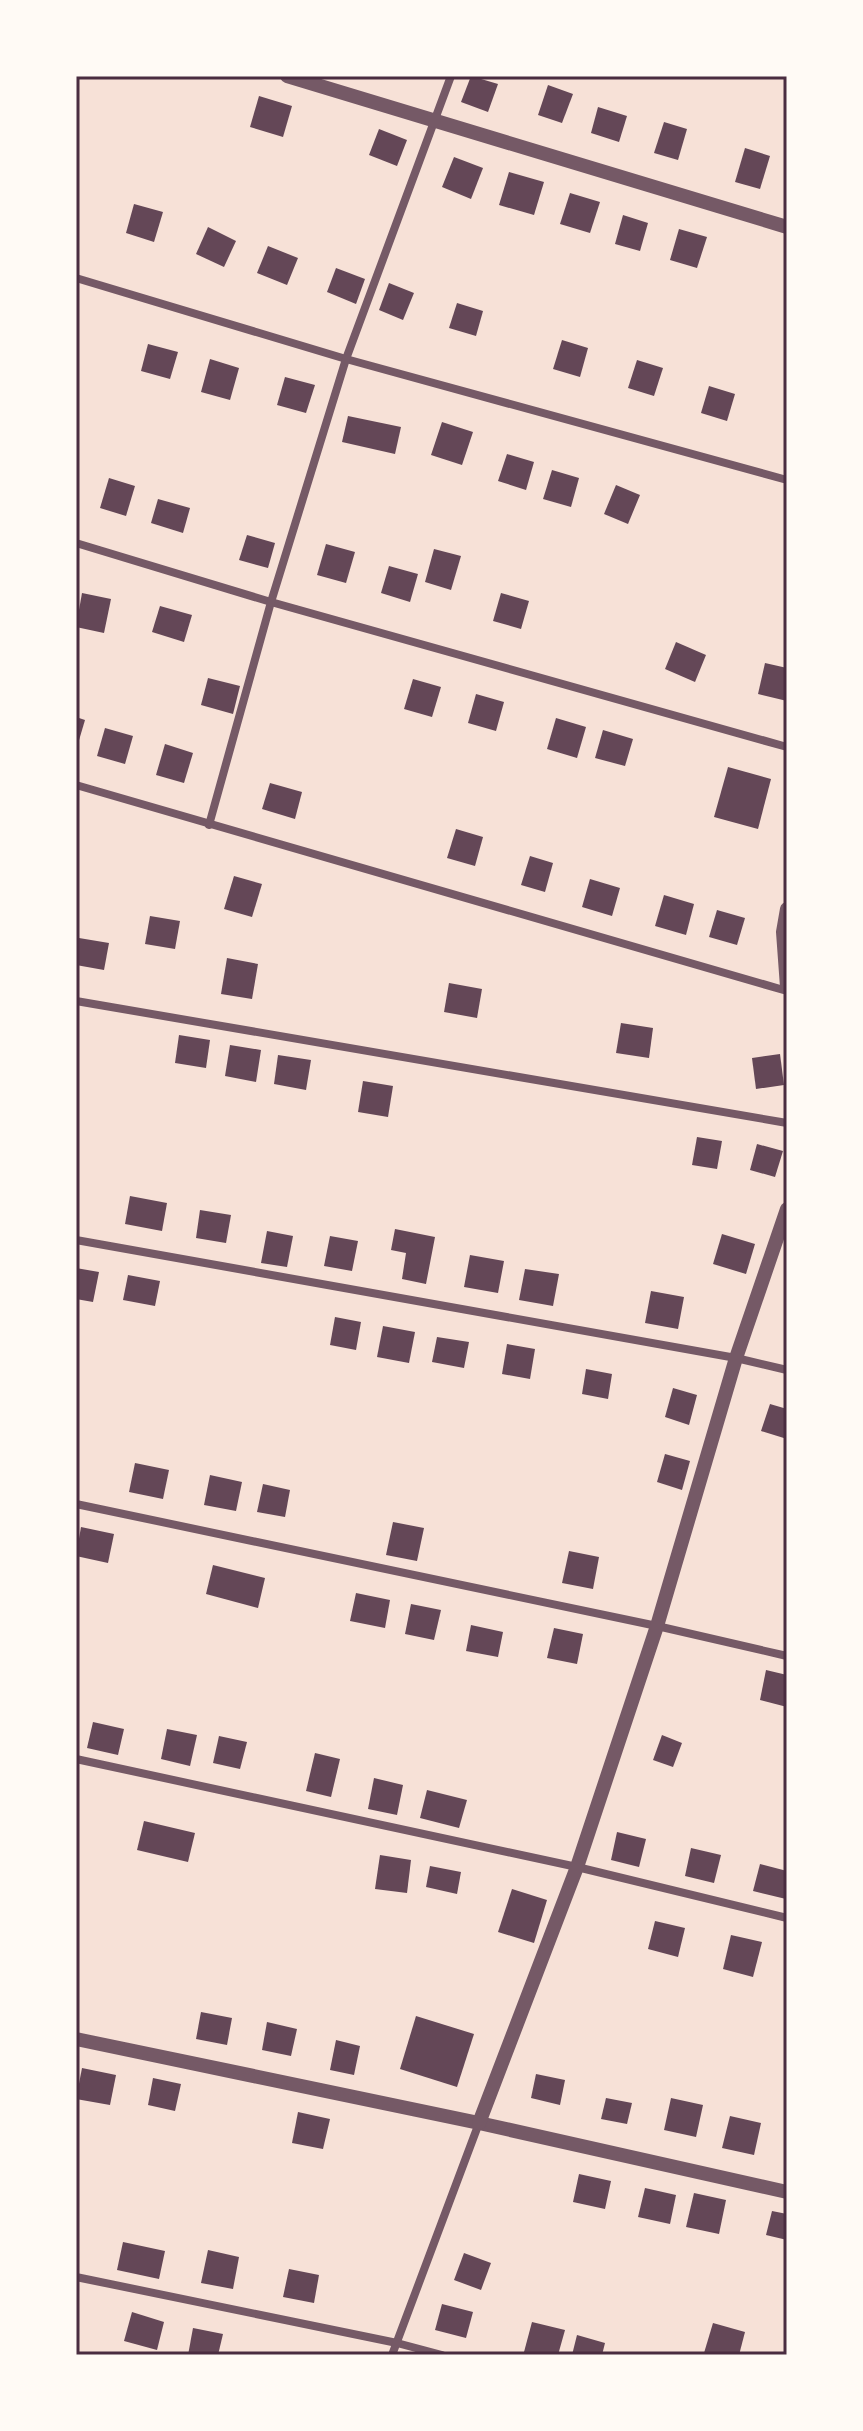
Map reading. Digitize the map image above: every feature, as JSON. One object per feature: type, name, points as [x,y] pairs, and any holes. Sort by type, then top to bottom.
[{"type":"street","points":[[287,76],[787,227]]},
{"type":"street","points":[[209,825],[271,602],[346,359],[451,76]]},
{"type":"street","points":[[76,278],[346,359],[787,480]]},
{"type":"street","points":[[76,543],[271,602],[787,747]]},
{"type":"street","points":[[76,785],[787,989],[783,932],[787,909]]},
{"type":"street","points":[[76,1001],[787,1123]]},
{"type":"street","points":[[392,2355],[577,1867],[657,1626],[736,1358],[787,1209]]},
{"type":"street","points":[[76,1240],[736,1358],[787,1370]]},
{"type":"street","points":[[76,1504],[787,1656]]},
{"type":"street","points":[[76,1759],[577,1867],[787,1918]]},
{"type":"street","points":[[76,2039],[479,2123],[787,2192]]},
{"type":"street","points":[[76,2277],[442,2355]]},
{"type":"building","points":[[471,76],[498,84],[488,112],[461,102]]},
{"type":"building","points":[[548,85],[573,94],[562,123],[538,115]]},
{"type":"building","points":[[259,96],[292,106],[283,137],[250,127]]},
{"type":"building","points":[[598,107],[627,116],[619,142],[591,133]]},
{"type":"building","points":[[664,122],[687,129],[678,160],[654,153]]},
{"type":"building","points":[[379,129],[407,140],[397,166],[369,155]]},
{"type":"building","points":[[745,148],[770,156],[760,189],[735,182]]},
{"type":"building","points":[[454,157],[483,168],[471,199],[442,187]]},
{"type":"building","points":[[509,172],[544,182],[534,215],[499,205]]},
{"type":"building","points":[[570,193],[600,202],[590,233],[560,224]]},
{"type":"building","points":[[134,204],[163,212],[154,242],[126,233]]},
{"type":"building","points":[[623,215],[648,223],[640,251],[615,244]]},
{"type":"building","points":[[208,227],[236,241],[224,267],[196,254]]},
{"type":"building","points":[[679,229],[707,237],[697,268],[670,260]]},
{"type":"building","points":[[268,246],[298,258],[287,285],[257,273]]},
{"type":"building","points":[[336,268],[365,279],[356,304],[327,292]]},
{"type":"building","points":[[389,283],[414,293],[403,320],[379,310]]},
{"type":"building","points":[[457,303],[483,311],[476,336],[449,328]]},
{"type":"building","points":[[562,340],[588,348],[580,377],[553,369]]},
{"type":"building","points":[[148,344],[178,352],[170,379],[141,371]]},
{"type":"building","points":[[210,359],[239,368],[230,400],[201,392]]},
{"type":"building","points":[[637,360],[663,368],[654,396],[628,388]]},
{"type":"building","points":[[285,377],[315,385],[306,413],[277,405]]},
{"type":"building","points":[[709,386],[735,394],[727,421],[701,413]]},
{"type":"building","points":[[348,416],[401,427],[395,454],[342,442]]},
{"type":"building","points":[[442,422],[473,432],[462,465],[431,455]]},
{"type":"building","points":[[507,454],[534,462],[526,490],[498,481]]},
{"type":"building","points":[[552,470],[579,478],[571,507],[543,499]]},
{"type":"building","points":[[109,478],[135,486],[126,516],[100,508]]},
{"type":"building","points":[[616,485],[640,495],[628,524],[604,514]]},
{"type":"building","points":[[158,499],[190,508],[183,533],[151,523]]},
{"type":"building","points":[[247,535],[275,543],[268,568],[239,560]]},
{"type":"building","points":[[326,544],[355,552],[346,583],[317,575]]},
{"type":"building","points":[[434,549],[461,556],[451,590],[425,582]]},
{"type":"building","points":[[389,566],[418,574],[410,602],[381,593]]},
{"type":"building","points":[[82,593],[111,599],[104,633],[76,627]]},
{"type":"building","points":[[501,593],[529,601],[521,629],[493,621]]},
{"type":"building","points":[[160,606],[192,615],[184,642],[152,632]]},
{"type":"building","points":[[676,642],[706,655],[695,682],[665,669]]},
{"type":"building","points":[[765,663],[787,668],[787,701],[758,694]]},
{"type":"building","points":[[208,678],[240,686],[233,714],[201,705]]},
{"type":"building","points":[[413,679],[441,687],[432,717],[404,709]]},
{"type":"building","points":[[476,694],[504,702],[496,731],[468,723]]},
{"type":"building","points":[[76,717],[85,720],[77,747],[76,746]]},
{"type":"building","points":[[556,718],[586,727],[577,758],[547,749]]},
{"type":"building","points":[[105,728],[133,736],[125,764],[97,756]]},
{"type":"building","points":[[603,730],[633,739],[625,766],[595,758]]},
{"type":"building","points":[[165,744],[193,753],[184,783],[156,775]]},
{"type":"building","points":[[728,767],[771,779],[758,829],[714,817]]},
{"type":"building","points":[[270,783],[302,792],[295,819],[262,809]]},
{"type":"building","points":[[456,829],[483,837],[475,866],[447,858]]},
{"type":"building","points":[[530,856],[553,863],[545,892],[521,885]]},
{"type":"building","points":[[234,876],[262,884],[252,917],[224,909]]},
{"type":"building","points":[[590,879],[620,888],[612,916],[582,907]]},
{"type":"building","points":[[664,895],[694,904],[686,935],[655,926]]},
{"type":"building","points":[[717,910],[745,918],[737,945],[709,937]]},
{"type":"building","points":[[150,916],[180,921],[175,949],[145,944]]},
{"type":"building","points":[[79,938],[109,943],[104,970],[76,965]]},
{"type":"building","points":[[227,958],[258,964],[252,999],[221,994]]},
{"type":"building","points":[[449,983],[482,989],[477,1018],[444,1012]]},
{"type":"building","points":[[621,1023],[653,1028],[649,1058],[616,1053]]},
{"type":"building","points":[[179,1035],[210,1040],[206,1068],[175,1063]]},
{"type":"building","points":[[230,1045],[261,1050],[256,1082],[225,1076]]},
{"type":"building","points":[[780,1054],[784,1085],[756,1089],[752,1058]]},
{"type":"building","points":[[278,1055],[311,1060],[306,1090],[274,1084]]},
{"type":"building","points":[[363,1081],[393,1086],[388,1117],[358,1112]]},
{"type":"building","points":[[697,1137],[722,1141],[717,1169],[692,1165]]},
{"type":"building","points":[[757,1144],[783,1151],[775,1177],[750,1170]]},
{"type":"building","points":[[130,1196],[167,1203],[162,1231],[125,1224]]},
{"type":"building","points":[[200,1210],[231,1215],[226,1243],[196,1238]]},
{"type":"building","points":[[395,1229],[435,1237],[426,1284],[402,1279],[406,1253],[391,1250]]},
{"type":"building","points":[[267,1231],[293,1236],[287,1267],[261,1263]]},
{"type":"building","points":[[722,1234],[755,1244],[746,1274],[713,1264]]},
{"type":"building","points":[[330,1236],[358,1241],[352,1271],[324,1266]]},
{"type":"building","points":[[470,1255],[504,1261],[498,1293],[464,1287]]},
{"type":"building","points":[[76,1268],[99,1272],[93,1302],[76,1299]]},
{"type":"building","points":[[525,1269],[559,1274],[553,1306],[519,1300]]},
{"type":"building","points":[[128,1275],[160,1281],[155,1306],[123,1300]]},
{"type":"building","points":[[651,1291],[684,1297],[678,1329],[645,1323]]},
{"type":"building","points":[[335,1317],[361,1322],[356,1350],[330,1345]]},
{"type":"building","points":[[383,1326],[415,1332],[409,1363],[377,1357]]},
{"type":"building","points":[[437,1337],[469,1342],[464,1368],[432,1362]]},
{"type":"building","points":[[507,1344],[535,1349],[530,1379],[502,1374]]},
{"type":"building","points":[[586,1369],[612,1374],[608,1399],[582,1394]]},
{"type":"building","points":[[673,1388],[697,1395],[689,1425],[665,1417]]},
{"type":"building","points":[[770,1404],[787,1409],[787,1439],[761,1431]]},
{"type":"building","points":[[665,1454],[690,1461],[682,1490],[657,1482]]},
{"type":"building","points":[[135,1463],[169,1470],[163,1499],[129,1492]]},
{"type":"building","points":[[210,1475],[242,1482],[236,1511],[204,1505]]},
{"type":"building","points":[[263,1484],[290,1490],[285,1517],[257,1512]]},
{"type":"building","points":[[393,1522],[424,1528],[417,1561],[386,1555]]},
{"type":"building","points":[[81,1527],[114,1534],[108,1563],[76,1556]]},
{"type":"building","points":[[569,1551],[599,1557],[593,1589],[562,1583]]},
{"type":"building","points":[[213,1565],[265,1578],[258,1608],[206,1594]]},
{"type":"building","points":[[356,1593],[390,1600],[385,1628],[350,1621]]},
{"type":"building","points":[[411,1604],[441,1610],[434,1640],[405,1634]]},
{"type":"building","points":[[471,1625],[503,1632],[498,1657],[466,1651]]},
{"type":"building","points":[[554,1628],[583,1634],[577,1664],[547,1658]]},
{"type":"building","points":[[766,1670],[787,1675],[787,1707],[760,1700]]},
{"type":"building","points":[[93,1722],[124,1729],[118,1755],[87,1748]]},
{"type":"building","points":[[167,1729],[197,1735],[190,1766],[161,1759]]},
{"type":"building","points":[[662,1735],[682,1743],[673,1767],[653,1760]]},
{"type":"building","points":[[219,1736],[247,1742],[240,1769],[213,1763]]},
{"type":"building","points":[[315,1753],[340,1759],[331,1797],[306,1791]]},
{"type":"building","points":[[374,1778],[403,1785],[397,1815],[368,1809]]},
{"type":"building","points":[[427,1790],[467,1800],[459,1828],[420,1818]]},
{"type":"building","points":[[144,1821],[195,1833],[188,1862],[137,1850]]},
{"type":"building","points":[[617,1832],[646,1839],[639,1867],[611,1860]]},
{"type":"building","points":[[691,1848],[721,1855],[714,1883],[685,1876]]},
{"type":"building","points":[[380,1855],[411,1860],[407,1893],[375,1889]]},
{"type":"building","points":[[760,1864],[787,1871],[786,1899],[753,1891]]},
{"type":"building","points":[[430,1866],[461,1872],[457,1894],[426,1887]]},
{"type":"building","points":[[512,1889],[547,1900],[534,1943],[498,1932]]},
{"type":"building","points":[[655,1921],[685,1928],[678,1957],[648,1949]]},
{"type":"building","points":[[731,1935],[762,1942],[753,1977],[723,1969]]},
{"type":"building","points":[[201,2012],[232,2018],[227,2045],[196,2039]]},
{"type":"building","points":[[416,2016],[474,2034],[457,2087],[400,2069]]},
{"type":"building","points":[[267,2022],[297,2029],[291,2056],[262,2050]]},
{"type":"building","points":[[336,2040],[360,2046],[354,2075],[330,2070]]},
{"type":"building","points":[[82,2068],[116,2075],[110,2105],[76,2099]]},
{"type":"building","points":[[536,2074],[565,2080],[560,2105],[531,2098]]},
{"type":"building","points":[[153,2078],[181,2084],[175,2111],[148,2105]]},
{"type":"building","points":[[606,2098],[632,2103],[627,2124],[601,2119]]},
{"type":"building","points":[[671,2098],[703,2105],[696,2137],[664,2130]]},
{"type":"building","points":[[298,2112],[330,2119],[323,2149],[292,2143]]},
{"type":"building","points":[[730,2116],[761,2123],[754,2155],[722,2148]]},
{"type":"building","points":[[579,2174],[611,2181],[605,2209],[573,2202]]},
{"type":"building","points":[[645,2188],[676,2195],[670,2224],[638,2217]]},
{"type":"building","points":[[694,2193],[726,2200],[719,2234],[686,2227]]},
{"type":"building","points":[[772,2211],[787,2214],[787,2240],[766,2235]]},
{"type":"building","points":[[123,2242],[165,2251],[159,2279],[117,2270]]},
{"type":"building","points":[[208,2250],[239,2257],[233,2289],[201,2283]]},
{"type":"building","points":[[464,2253],[491,2263],[481,2290],[454,2280]]},
{"type":"building","points":[[289,2269],[319,2275],[314,2303],[283,2297]]},
{"type":"building","points":[[442,2304],[473,2312],[466,2338],[435,2330]]},
{"type":"building","points":[[132,2312],[164,2322],[157,2350],[124,2341]]},
{"type":"building","points":[[532,2322],[565,2330],[558,2355],[524,2352]]},
{"type":"building","points":[[713,2323],[745,2332],[739,2355],[704,2353]]},
{"type":"building","points":[[193,2328],[223,2334],[218,2355],[188,2355]]},
{"type":"building","points":[[577,2335],[605,2343],[602,2355],[572,2355]]}]
